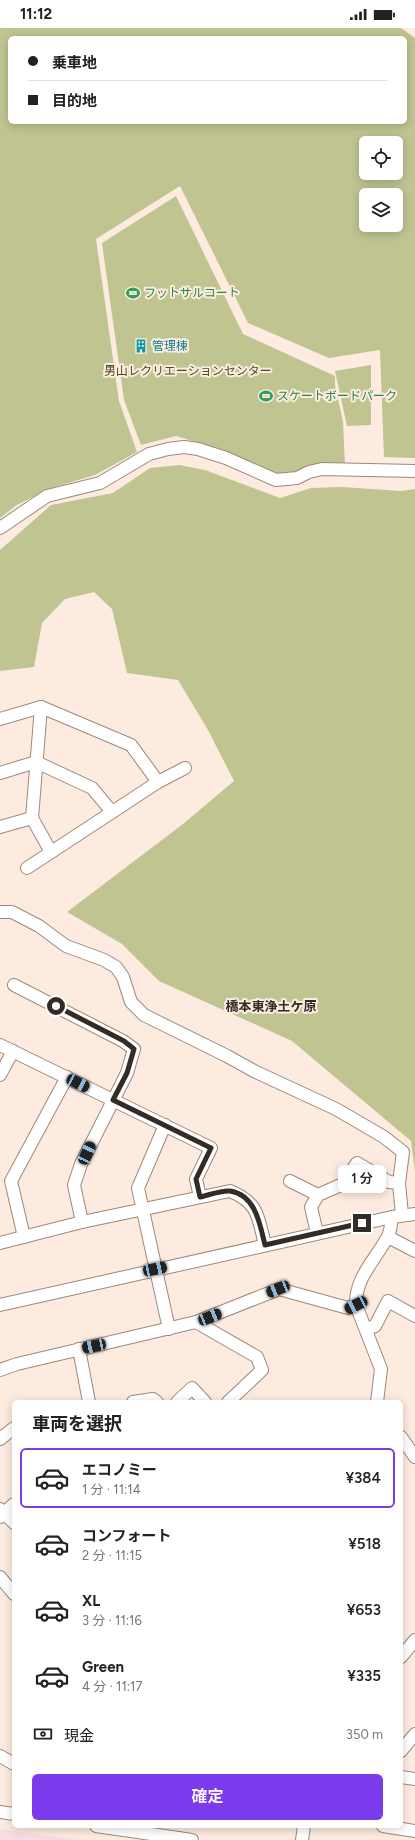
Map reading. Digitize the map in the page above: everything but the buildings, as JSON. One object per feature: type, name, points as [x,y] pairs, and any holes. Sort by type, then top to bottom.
[{"type":"street","points":[[0,528],[47,496],[100,483],[149,454],[168,449],[198,449],[226,458],[276,480],[297,478],[309,472],[322,469],[415,471]]},
{"type":"street","points":[[41,707],[32,818],[51,852]]},
{"type":"street","points":[[0,719],[41,707],[131,745],[158,782]]},
{"type":"street","points":[[0,773],[36,762],[92,788],[112,812]]},
{"type":"street","points":[[26,868],[158,782],[184,768]]},
{"type":"street","points":[[0,827],[32,818]]},
{"type":"street","points":[[0,912],[12,912],[39,926],[66,946],[104,960],[116,968],[123,977],[131,1002],[144,1015],[256,1072],[336,1108],[384,1137],[403,1152],[397,1216],[388,1237],[373,1257],[358,1285],[355,1295],[356,1305],[381,1369],[377,1400]]},
{"type":"street","points":[[14,985],[124,1041],[134,1049],[127,1073],[81,1164],[74,1184],[82,1222]]},
{"type":"street","points":[[0,1045],[211,1148],[196,1179],[200,1197]]},
{"type":"street","points":[[0,1075],[14,1051]]},
{"type":"street","points":[[24,1237],[11,1181],[67,1077]]},
{"type":"street","points":[[166,1125],[138,1188],[169,1329]]},
{"type":"street","points":[[317,1234],[311,1207],[318,1195],[342,1184],[357,1163],[389,1182],[399,1183]]},
{"type":"street","points":[[290,1181],[318,1195]]},
{"type":"street","points":[[0,1243],[82,1222],[230,1191],[243,1196],[251,1204],[257,1214],[265,1245]]},
{"type":"street","points":[[0,1306],[155,1269],[397,1216],[415,1214]]},
{"type":"street","points":[[388,1237],[415,1252]]},
{"type":"street","points":[[0,1370],[17,1364],[196,1322],[278,1289],[348,1308],[356,1305]]},
{"type":"street","points":[[366,1329],[375,1326],[388,1301],[415,1316]]},
{"type":"street","points":[[196,1322],[257,1357],[262,1370],[230,1400]]},
{"type":"street","points":[[79,1349],[89,1400]]},
{"type":"street","points":[[179,1400],[192,1388],[203,1400]]},
{"type":"street","points":[[0,1439],[12,1430]]},
{"type":"street","points":[[403,1440],[415,1457]]},
{"type":"street","points":[[12,1505],[1,1513],[12,1521]]},
{"type":"street","points":[[0,1577],[12,1592]]},
{"type":"street","points":[[403,1655],[415,1640]]},
{"type":"street","points":[[403,1749],[415,1734]]},
{"type":"street","points":[[0,1756],[12,1763]]},
{"type":"street","points":[[403,1776],[415,1779]]},
{"type":"street","points":[[0,1812],[12,1814]]},
{"type":"street","points":[[109,1828],[192,1840]]},
{"type":"street","points":[[302,1840],[304,1828]]},
{"type":"street","points":[[399,1828],[415,1830]]},
{"type":"shaded area","points":[[0,1829],[79,1840],[0,1840]]},
{"type":"green space","points":[[0,28],[401,28],[415,38],[415,458],[384,457],[380,350],[329,358],[248,323],[180,186],[96,239],[119,401],[137,452],[95,475],[48,489],[17,505],[0,518]]},
{"type":"green space","name":"男山レクリエーションセンター","points":[[176,196],[243,334],[335,376],[335,385],[343,422],[345,465],[277,474],[222,450],[176,436],[141,445],[124,400],[102,243]]},
{"type":"green space","points":[[371,365],[371,425],[347,426],[335,371]]},
{"type":"green space","points":[[179,465],[205,470],[280,498],[311,488],[342,487],[401,491],[415,489],[415,1171],[411,1141],[292,1041],[159,981],[122,944],[67,912],[183,824],[234,781],[208,730],[178,680],[127,673],[112,609],[94,592],[65,599],[42,623],[34,667],[0,671],[0,550],[51,505],[113,493],[150,468]]},
{"type":"place","name":"フットサルコート","points":[[133,293]]},
{"type":"place","name":"管理棟","points":[[141,346]]},
{"type":"place","name":"スケートボードパーク","points":[[266,396]]},
{"type":"district","name":"橋本東浄土ケ原","points":[[271,1006]]},
{"type":"route","points":[[56,1006],[124,1041],[134,1049],[127,1073],[113,1100],[211,1148],[196,1179],[200,1197],[230,1191],[243,1196],[251,1204],[257,1214],[265,1245],[362,1223]]}]
